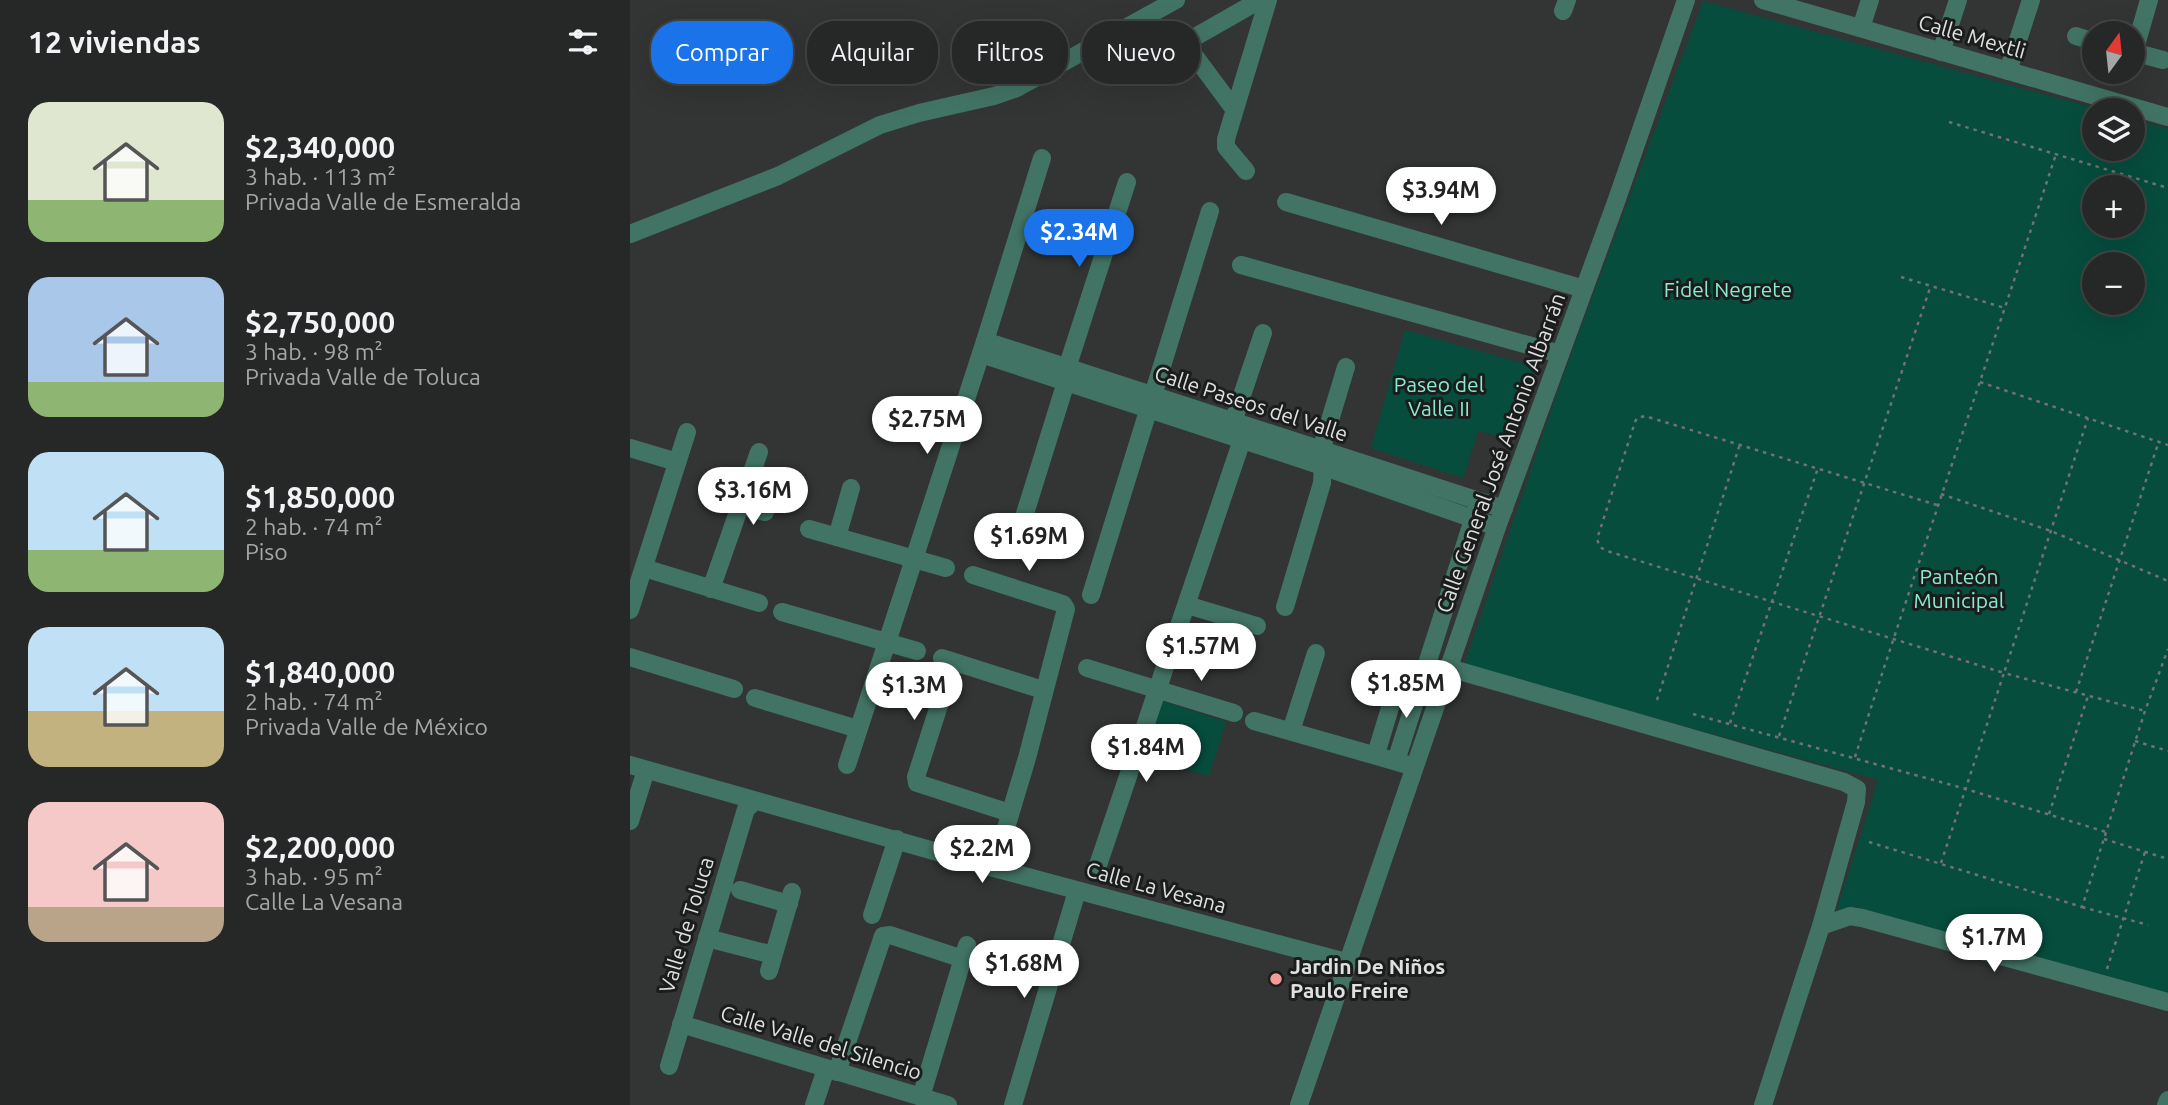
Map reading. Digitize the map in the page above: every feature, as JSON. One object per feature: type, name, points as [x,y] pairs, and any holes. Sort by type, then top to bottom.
[{"type":"street","points":[[630,234],[770,180],[880,125],[1017,88],[1176,0]]},
{"type":"street","points":[[1200,34],[1260,0]]},
{"type":"street","points":[[1246,171],[1226,143],[1234,108],[1268,0]]},
{"type":"street","name":"Calle General José Antonio Albarrán","points":[[1299,1105],[1497,527],[1686,0]]},
{"type":"street","points":[[1861,28],[1870,0]]},
{"type":"street","points":[[1941,52],[1958,0]]},
{"type":"street","points":[[2008,71],[2031,0]]},
{"type":"street","points":[[2143,21],[2149,0]]},
{"type":"street","name":"Calle Mextli","points":[[1773,1],[2168,117]]},
{"type":"street","points":[[2076,36],[2082,38]]},
{"type":"street","points":[[2146,55],[2162,60]]},
{"type":"street","points":[[1200,63],[1234,108]]},
{"type":"street","points":[[847,765],[1042,158]]},
{"type":"street","points":[[1023,520],[1127,182]]},
{"type":"street","points":[[1286,202],[1584,289]]},
{"type":"street","points":[[1091,595],[1210,211]]},
{"type":"street","points":[[1241,265],[1560,354]]},
{"type":"street","points":[[1233,422],[1263,333]]},
{"type":"street","name":"Calle Paseos del Valle","points":[[983,347],[1150,403],[1242,440],[1324,459],[1504,509]]},
{"type":"street","points":[[1285,607],[1322,483],[1328,425],[1346,367]]},
{"type":"street","name":"Calle Paseos del Valle","points":[[1150,403],[1233,422],[1497,527]]},
{"type":"street","points":[[630,610],[687,432]]},
{"type":"street","points":[[1098,865],[1242,440]]},
{"type":"street","points":[[630,449],[677,462]]},
{"type":"street","points":[[711,589],[759,452]]},
{"type":"street","points":[[836,537],[851,488]]},
{"type":"street","points":[[1396,761],[1479,500]]},
{"type":"street","points":[[740,505],[765,512]]},
{"type":"street","points":[[809,528],[946,568]]},
{"type":"street","points":[[643,568],[759,603]]},
{"type":"street","points":[[973,575],[1066,606],[994,869]]},
{"type":"street","points":[[1187,605],[1256,626]]},
{"type":"street","points":[[782,612],[917,651]]},
{"type":"street","points":[[1291,732],[1316,653]]},
{"type":"street","points":[[630,657],[734,689]]},
{"type":"street","points":[[1010,813],[917,783],[916,777],[947,660],[1043,690]]},
{"type":"street","points":[[1087,668],[1234,713]]},
{"type":"street","points":[[1449,668],[1855,787],[1856,802],[1821,926],[1763,1105]]},
{"type":"street","points":[[1376,754],[1400,674]]},
{"type":"street","points":[[755,698],[858,729]]},
{"type":"street","points":[[1254,721],[1414,767]]},
{"type":"street","points":[[630,821],[638,767]]},
{"type":"street","name":"Calle La Vesana","points":[[638,767],[897,839],[994,869],[1346,962]]},
{"type":"street","name":"Valle de Toluca","points":[[669,1066],[746,809],[755,801]]},
{"type":"street","points":[[872,915],[897,839]]},
{"type":"street","points":[[707,938],[771,963],[790,898],[740,890]]},
{"type":"street","points":[[1013,1105],[1077,891]]},
{"type":"street","points":[[1821,926],[1850,916],[1863,918],[2168,1002]]},
{"type":"street","points":[[814,1105],[832,1071],[883,936],[890,935],[965,952],[921,1097]]},
{"type":"street","name":"Calle Valle del Silencio","points":[[681,1024],[948,1105]]},
{"type":"street","points":[[2166,1105],[2168,1100]]},
{"type":"path","points":[[1949,122],[2168,188]]},
{"type":"path","points":[[1855,757],[2056,154]]},
{"type":"path","points":[[1901,277],[2006,308]]},
{"type":"path","points":[[1779,736],[1931,285]]},
{"type":"path","points":[[1980,382],[2168,445]]},
{"type":"path","points":[[1937,505],[1652,417],[1637,418],[1598,544],[1607,551],[1893,640],[2145,711]]},
{"type":"path","points":[[1941,863],[2088,418]]},
{"type":"path","points":[[2076,692],[2159,441]]},
{"type":"path","points":[[1657,700],[1740,444]]},
{"type":"path","points":[[1730,723],[1818,468]]},
{"type":"path","points":[[1941,494],[2051,531],[2168,581]]},
{"type":"path","points":[[2082,907],[2145,711],[2168,649]]},
{"type":"path","points":[[2049,814],[2088,696]]},
{"type":"path","points":[[1693,714],[1855,757],[2106,832]]},
{"type":"path","points":[[2136,741],[2168,751]]},
{"type":"path","points":[[2104,839],[2168,859]]},
{"type":"path","points":[[1869,842],[2148,925]]},
{"type":"path","points":[[2107,969],[2145,852]]},
{"type":"green space","name":"Panteón Municipal","points":[[1703,1],[2082,105],[2082,161],[2145,161],[2145,122],[2168,129],[2168,997],[1837,909],[1878,780],[1464,665],[1564,373]]},
{"type":"green space","name":"Paseo del Valle II","points":[[1405,330],[1536,367],[1507,439],[1478,431],[1463,478],[1371,448]]},
{"type":"green space","points":[[1162,701],[1226,722],[1209,776],[1143,757]]},
{"type":"place","name":"Jardin De Niños Paulo Freire","points":[[1276,979]]},
{"type":"park label","name":"Fidel Negrete","points":[[1728,290]]}]
